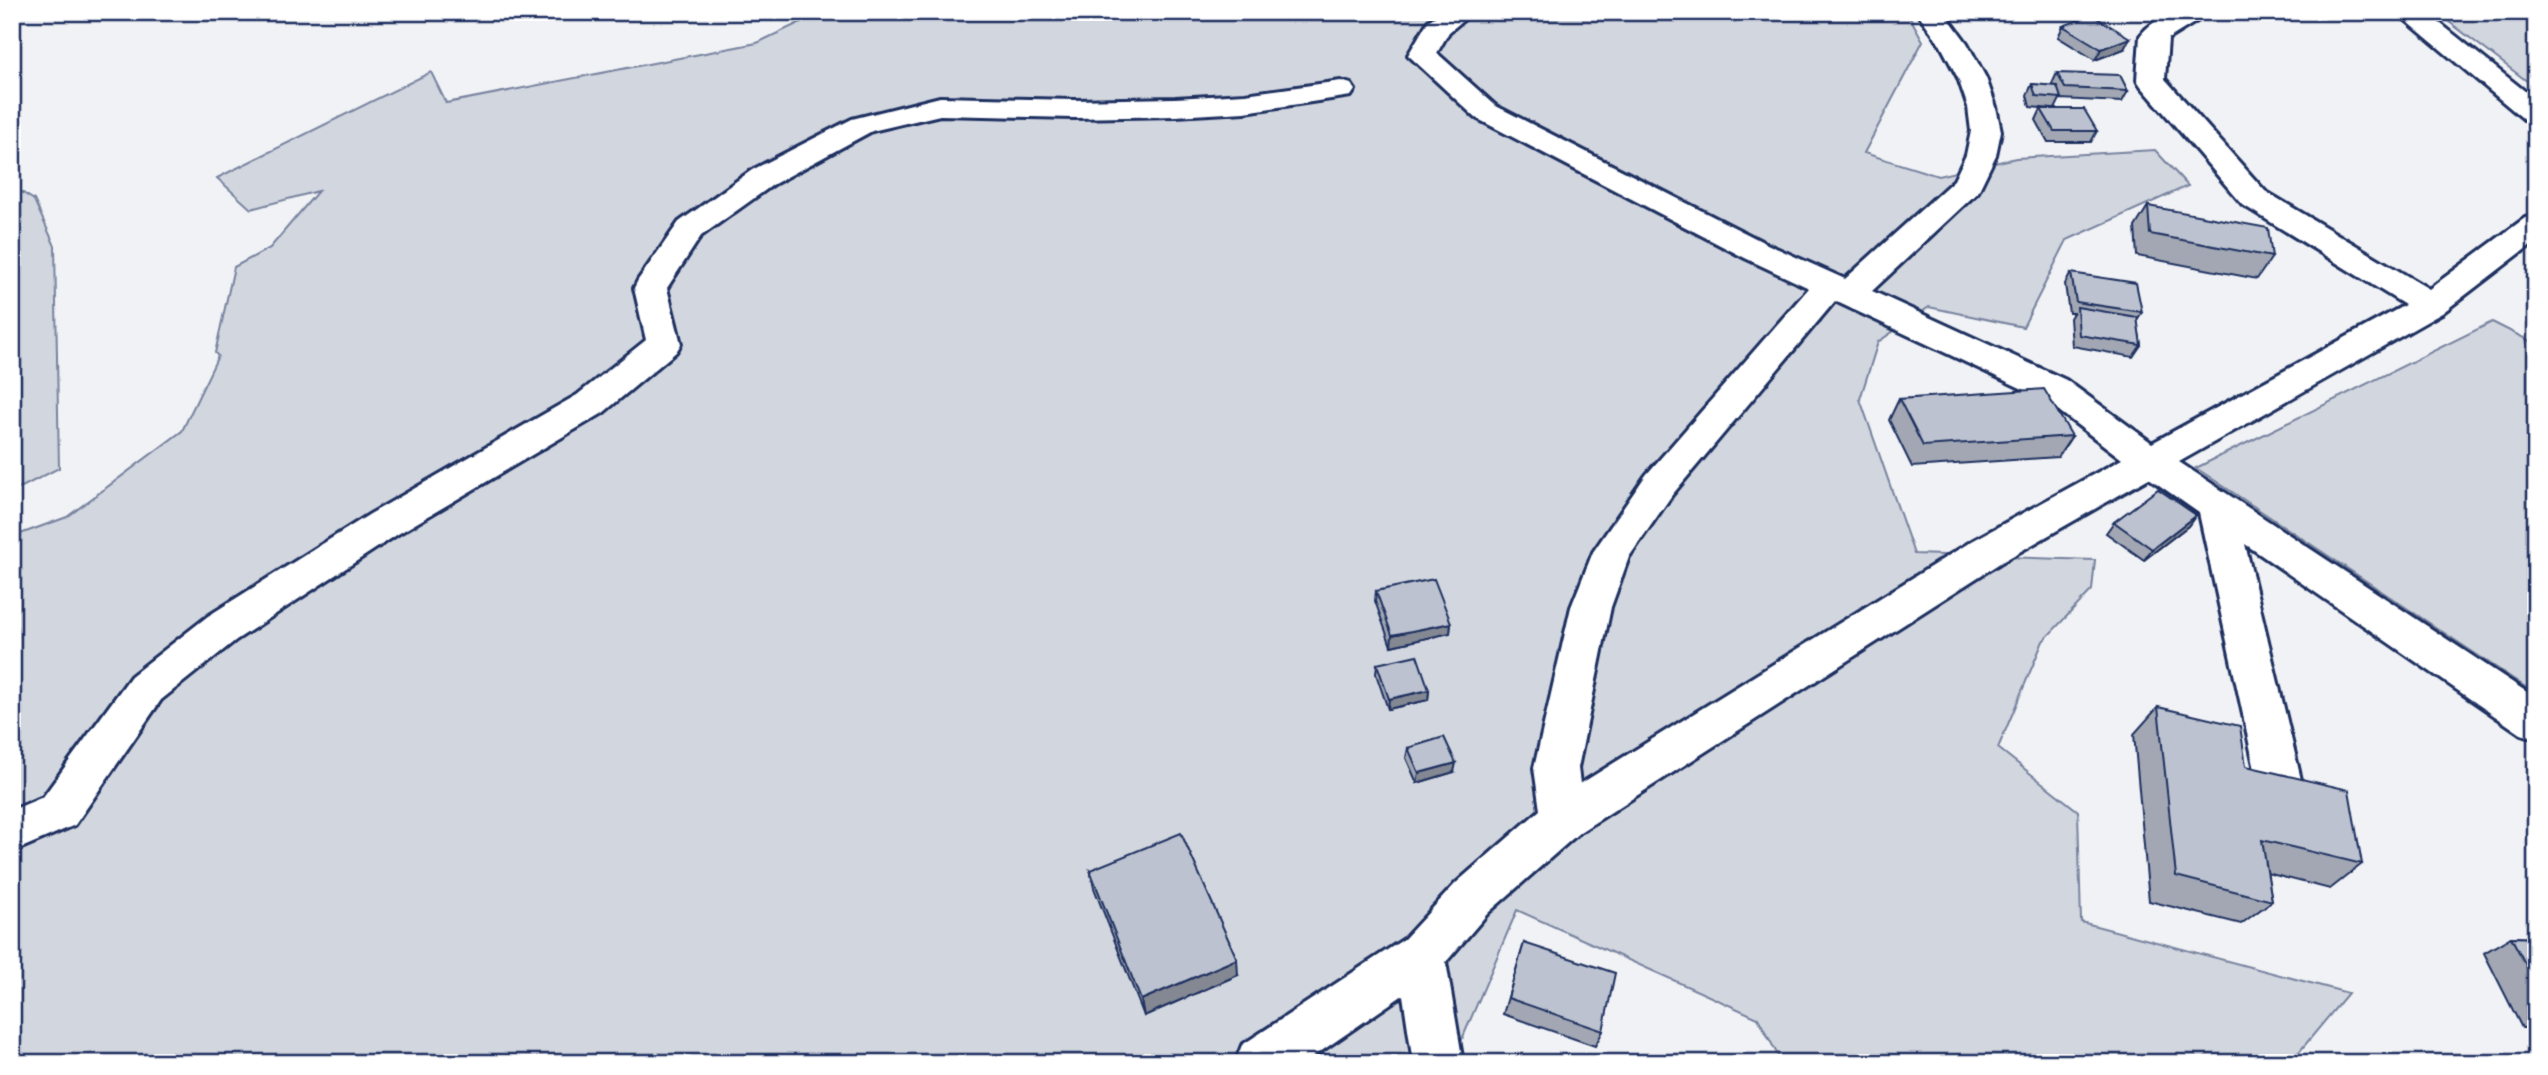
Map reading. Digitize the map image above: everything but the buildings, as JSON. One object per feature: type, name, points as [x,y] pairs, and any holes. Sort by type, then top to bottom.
[{"type":"street","points":[[1460,12],[1438,27],[1422,55],[1486,112],[1756,251],[2054,389],[2149,460],[2536,720]]},
{"type":"street","points":[[1564,818],[1556,768],[1591,607],[1612,552],[1659,485],[1840,289],[1967,185],[1981,155],[1986,131],[1982,107],[1972,78],[1953,43],[1930,12]]},
{"type":"street","points":[[2193,12],[2154,36],[2151,80],[2254,198],[2430,305]]},
{"type":"street","points":[[2409,12],[2536,115]]},
{"type":"street","points":[[12,832],[59,811],[146,688],[222,628],[384,524],[590,404],[664,344],[650,288],[690,229],[764,177],[862,125],[940,106],[1074,109],[1175,107],[1245,103],[1341,90]]},
{"type":"street","points":[[1260,1063],[1422,955],[1472,898],[1564,818],[1986,552],[2430,305],[2536,225]]},
{"type":"street","points":[[2216,504],[2281,788]]},
{"type":"street","points":[[1422,955],[1438,1063]]},
{"type":"shaded area","points":[[822,12],[1907,12],[1923,41],[1864,153],[1938,176],[2016,158],[2155,150],[2188,186],[2067,240],[2023,327],[1929,307],[1878,342],[1860,399],[1914,554],[2095,560],[2092,590],[2043,641],[1998,748],[2078,811],[2081,922],[2348,993],[2290,1063],[1782,1063],[1758,1018],[1517,910],[1452,1063],[12,1063],[12,537],[67,517],[182,431],[218,356],[215,353],[234,267],[270,248],[318,191],[251,209],[217,178],[431,72],[446,103],[757,43]]},
{"type":"shaded area","points":[[2436,12],[2536,12],[2536,88]]},
{"type":"shaded area","points":[[12,186],[34,200],[55,246],[59,468],[12,492]]},
{"type":"shaded area","points":[[2492,322],[2536,344],[2536,694],[2196,468]]}]
